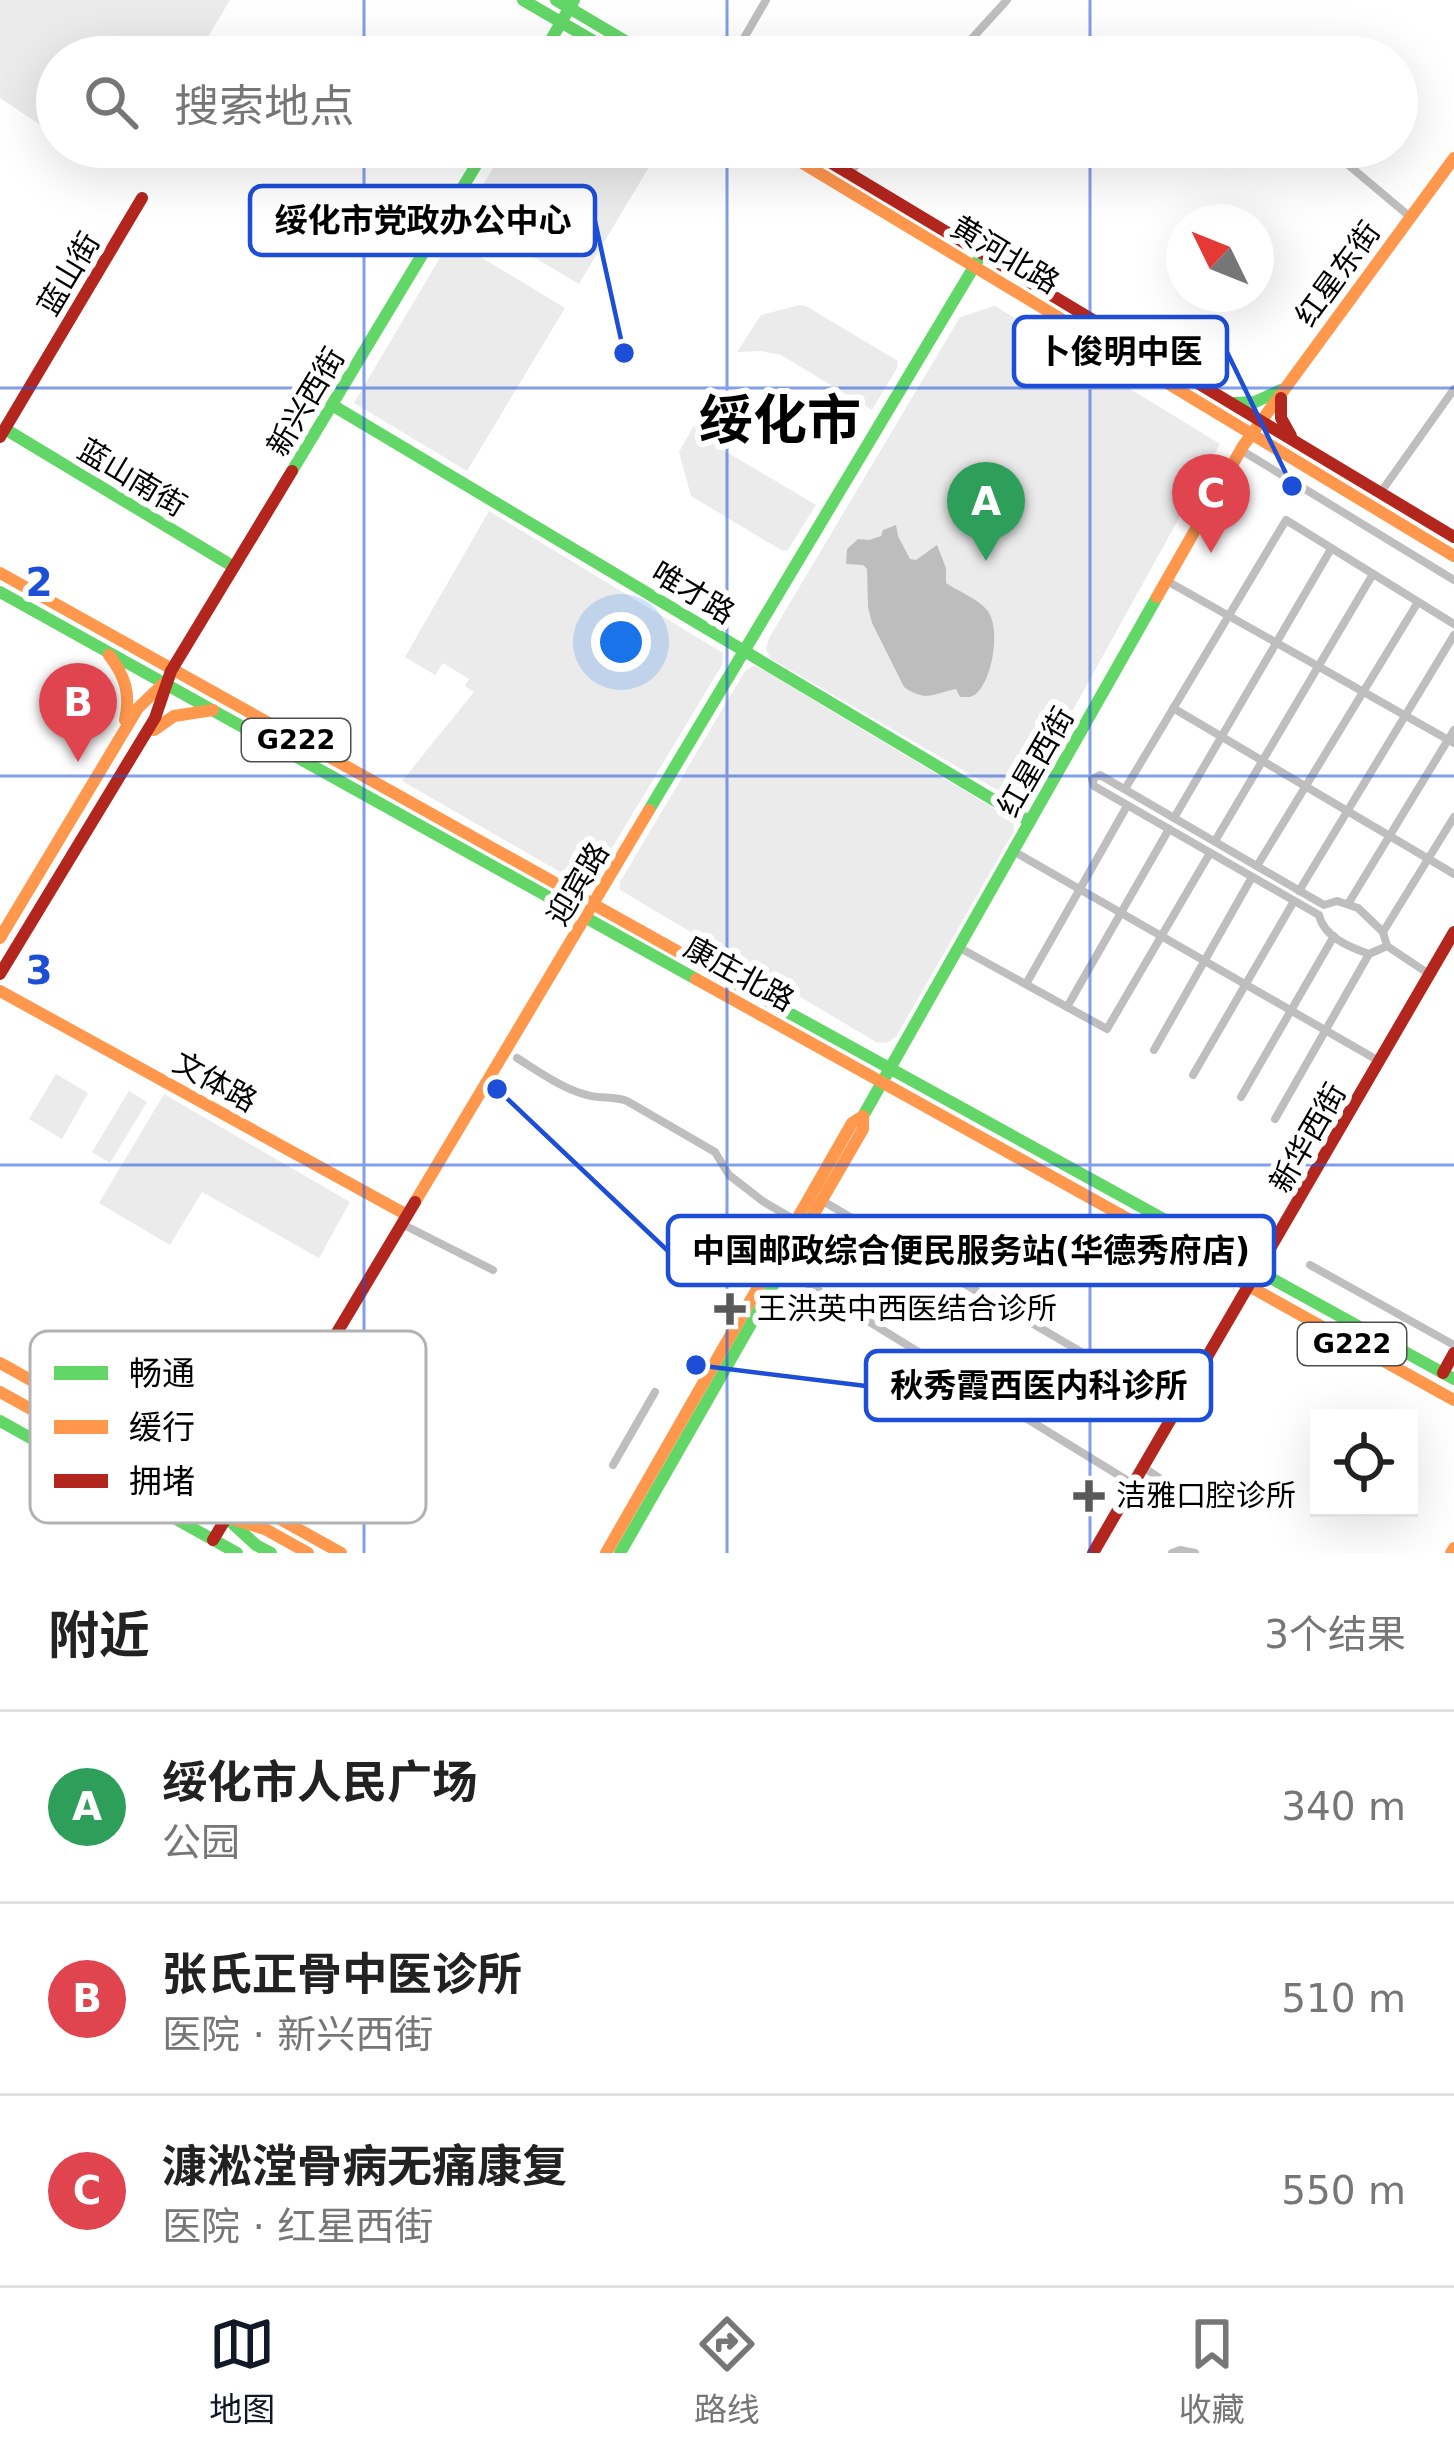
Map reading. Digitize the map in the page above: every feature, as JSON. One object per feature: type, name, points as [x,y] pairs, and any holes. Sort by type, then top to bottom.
[{"type":"main road","points":[[523,0],[585,36]]},
{"type":"main road","points":[[556,0],[572,4],[620,36]]},
{"type":"main road","points":[[553,36],[572,4]]},
{"type":"main road","name":"红星东街","points":[[1252,433],[1454,158]]},
{"type":"main road","name":"新兴西街","points":[[0,938],[138,708],[168,676],[474,168]]},
{"type":"main road","name":"黄河北路","points":[[814,168],[1233,403],[1454,537]]},
{"type":"main road","name":"黄河北路","points":[[841,168],[1252,433],[1454,556]]},
{"type":"main road","name":"蓝山街","points":[[2,433],[142,198]]},
{"type":"main road","name":"迎宾路","points":[[337,1331],[979,259]]},
{"type":"main road","points":[[1233,403],[1263,400],[1288,384]]},
{"type":"main road","points":[[1288,384],[1279,410],[1283,426],[1296,441]]},
{"type":"main road","name":"唯才路","points":[[332,405],[1029,821]]},
{"type":"main road","name":"蓝山南街","points":[[2,433],[234,567]]},
{"type":"main road","name":"红星西街","points":[[606,1553],[862,1130],[863,1116],[1252,433]]},
{"type":"main road","name":"康庄北路","points":[[0,573],[168,676],[1454,1400]]},
{"type":"main road","name":"康庄北路","points":[[0,592],[103,649],[168,676],[217,710],[892,1068],[1448,1376]]},
{"type":"main road","points":[[98,777],[130,702],[127,682],[103,649]]},
{"type":"main road","name":"新兴西街","points":[[0,974],[155,718],[168,676]]},
{"type":"main road","points":[[113,786],[161,723],[180,713],[217,710]]},
{"type":"main road","points":[[41,869],[57,878]]},
{"type":"main road","name":"新华西街","points":[[1094,1553],[1454,932]]},
{"type":"main road","name":"文体路","points":[[2,996],[405,1219]]},
{"type":"main road","name":"红星西街","points":[[777,1265],[795,1220],[852,1123],[863,1116]]},
{"type":"main road","points":[[1448,1376],[1454,1349]]},
{"type":"main road","points":[[0,1363],[30,1380]]},
{"type":"main road","points":[[0,1392],[30,1409]]},
{"type":"main road","name":"红星西街","points":[[620,1553],[689,1417]]},
{"type":"main road","points":[[0,1421],[30,1438]]},
{"type":"main road","points":[[183,1523],[237,1553]]},
{"type":"main road","name":"迎宾路","points":[[213,1540],[223,1523]]},
{"type":"main road","points":[[232,1523],[271,1553]]},
{"type":"main road","points":[[246,1523],[308,1553]]},
{"type":"main road","points":[[287,1523],[341,1553]]},
{"type":"street","points":[[746,36],[766,0]]},
{"type":"street","points":[[974,36],[1007,0]]},
{"type":"street","points":[[849,173],[854,168]]},
{"type":"street","points":[[1352,168],[1409,216]]},
{"type":"street","points":[[1381,492],[1454,389]]},
{"type":"street","points":[[1241,450],[1454,580]]},
{"type":"street","points":[[1125,789],[1286,520],[1454,624]]},
{"type":"street","points":[[1174,818],[1331,548]]},
{"type":"street","points":[[1215,842],[1373,574]]},
{"type":"street","points":[[1167,580],[1451,741]]},
{"type":"street","points":[[1257,866],[1418,602]]},
{"type":"street","points":[[1299,891],[1454,634]]},
{"type":"street","points":[[1173,708],[1454,874]]},
{"type":"street","points":[[1348,904],[1454,730]]},
{"type":"street","points":[[1369,954],[1334,936],[1319,915],[1127,806],[1094,786],[1092,779],[1100,775],[1324,905],[1337,902],[1358,908],[1383,932],[1387,946],[1429,974]]},
{"type":"street","points":[[1026,984],[1127,806]]},
{"type":"street","points":[[1383,932],[1454,817]]},
{"type":"street","points":[[1067,1007],[1169,829]]},
{"type":"street","points":[[1013,850],[1379,1061]]},
{"type":"street","points":[[960,948],[1107,1029],[1210,853]]},
{"type":"street","points":[[1154,1050],[1252,877]]},
{"type":"street","points":[[1193,1075],[1294,901]]},
{"type":"street","points":[[1241,1097],[1334,936]]},
{"type":"street","points":[[1275,1118],[1369,954],[1387,946]]},
{"type":"street","points":[[517,1058],[586,1095],[627,1101],[688,1136],[715,1152],[728,1174],[795,1220]]},
{"type":"street","points":[[821,1200],[1177,1408]]},
{"type":"street","points":[[405,1219],[493,1270]]},
{"type":"street","points":[[777,1265],[1132,1484]]},
{"type":"street","points":[[1310,1265],[1454,1349]]},
{"type":"street","points":[[613,1466],[655,1392]]},
{"type":"street","points":[[1143,1467],[1182,1493]]},
{"type":"street","points":[[1172,1553],[1195,1553]]},
{"type":"shaded area","points":[[0,0],[230,0],[209,36],[36,36],[36,122],[0,98]]},
{"type":"shaded area","points":[[493,168],[648,168],[579,284],[464,216]]},
{"type":"shaded area","points":[[451,239],[565,308],[467,471],[354,403]]},
{"type":"shaded area","points":[[799,305],[898,361],[872,410],[781,355],[737,352],[761,315]]},
{"type":"shaded area","points":[[995,306],[1220,444],[1021,804],[770,658],[766,649],[960,317]]},
{"type":"shaded area","points":[[700,415],[725,451],[816,505],[788,550],[691,496],[679,452]]},
{"type":"shaded area","points":[[489,511],[723,653],[722,665],[588,888],[402,781],[474,692],[465,686],[469,679],[443,663],[435,675],[405,657]]},
{"type":"shaded area","points":[[896,525],[910,559],[916,560],[937,545],[946,583],[978,602],[991,618],[991,664],[983,685],[972,696],[960,697],[956,689],[925,696],[904,687],[872,623],[867,569],[846,564],[847,549],[858,539],[881,536],[883,530]]},
{"type":"shaded area","points":[[755,665],[1013,820],[1014,831],[896,1037],[886,1043],[876,1042],[620,890],[620,882],[745,671]]},
{"type":"shaded area","points":[[56,1074],[88,1093],[62,1139],[29,1119]]},
{"type":"shaded area","points":[[129,1091],[147,1102],[110,1163],[92,1152]]},
{"type":"shaded area","points":[[164,1094],[350,1202],[319,1258],[202,1192],[170,1245],[99,1203]]},
{"type":"traffic: fast","points":[[523,0],[585,36]]},
{"type":"traffic: fast","points":[[556,0],[617,36]]},
{"type":"traffic: fast","points":[[553,36],[574,0]]},
{"type":"traffic: fast","points":[[292,471],[474,168]]},
{"type":"traffic: fast","points":[[649,810],[978,260]]},
{"type":"traffic: fast","points":[[1233,403],[1255,402],[1281,390]]},
{"type":"traffic: fast","points":[[332,405],[1029,821]]},
{"type":"traffic: fast","points":[[5,429],[234,567]]},
{"type":"traffic: fast","points":[[0,592],[696,979]]},
{"type":"traffic: fast","points":[[863,1116],[1157,597]]},
{"type":"traffic: fast","points":[[693,960],[1454,1379]]},
{"type":"traffic: fast","points":[[620,1553],[815,1212]]},
{"type":"traffic: fast","points":[[0,1421],[30,1438]]},
{"type":"traffic: fast","points":[[183,1523],[237,1553]]},
{"type":"traffic: fast","points":[[232,1523],[271,1553]]},
{"type":"traffic: slow","points":[[1157,597],[1243,446],[1454,158]]},
{"type":"traffic: slow","points":[[811,168],[1454,556]]},
{"type":"traffic: slow","points":[[0,573],[693,960]]},
{"type":"traffic: slow","points":[[109,655],[125,686],[125,720]]},
{"type":"traffic: slow","points":[[0,938],[138,708],[163,684]]},
{"type":"traffic: slow","points":[[154,730],[174,716],[213,710]]},
{"type":"traffic: slow","points":[[415,1202],[649,810]]},
{"type":"traffic: slow","points":[[696,979],[1454,1400]]},
{"type":"traffic: slow","points":[[0,991],[407,1215]]},
{"type":"traffic: slow","points":[[606,1553],[852,1123],[863,1116],[863,1129],[815,1212]]},
{"type":"traffic: slow","points":[[0,1363],[30,1380]]},
{"type":"traffic: slow","points":[[0,1392],[30,1409]]},
{"type":"traffic: slow","points":[[246,1523],[308,1553]]},
{"type":"traffic: slow","points":[[287,1523],[341,1553]]},
{"type":"traffic: slow","points":[[1451,1553],[1454,1548]]},
{"type":"traffic: jam","points":[[840,168],[1454,537]]},
{"type":"traffic: jam","points":[[0,437],[142,198]]},
{"type":"traffic: jam","points":[[1281,398],[1281,418],[1291,436]]},
{"type":"traffic: jam","points":[[0,974],[155,718],[171,671],[292,471]]},
{"type":"traffic: jam","points":[[1093,1553],[1454,932]]},
{"type":"traffic: jam","points":[[338,1331],[415,1202]]},
{"type":"traffic: jam","points":[[1443,1373],[1454,1353]]},
{"type":"traffic: jam","points":[[213,1540],[223,1523]]},
{"type":"place","name":"绥化市党政办公中心","points":[[624,353]]},
{"type":"place","name":"卜俊明中医","points":[[1292,486]]},
{"type":"place","name":"漮淞漟骨病无痛康复","points":[[1211,553]]},
{"type":"place","name":"绥化市人民广场","points":[[986,561]]},
{"type":"place","name":"张氏正骨中医诊所","points":[[78,762]]},
{"type":"place","name":"中国邮政综合便民服务站(华德秀府店)","points":[[497,1089]]},
{"type":"place","name":"王洪英中西医结合诊所","points":[[730,1309]]},
{"type":"place","name":"秋秀霞西医内科诊所","points":[[696,1365]]},
{"type":"place","name":"洁雅口腔诊所","points":[[1089,1496]]},
{"type":"district","name":"绥化市","points":[[780,420]]}]
